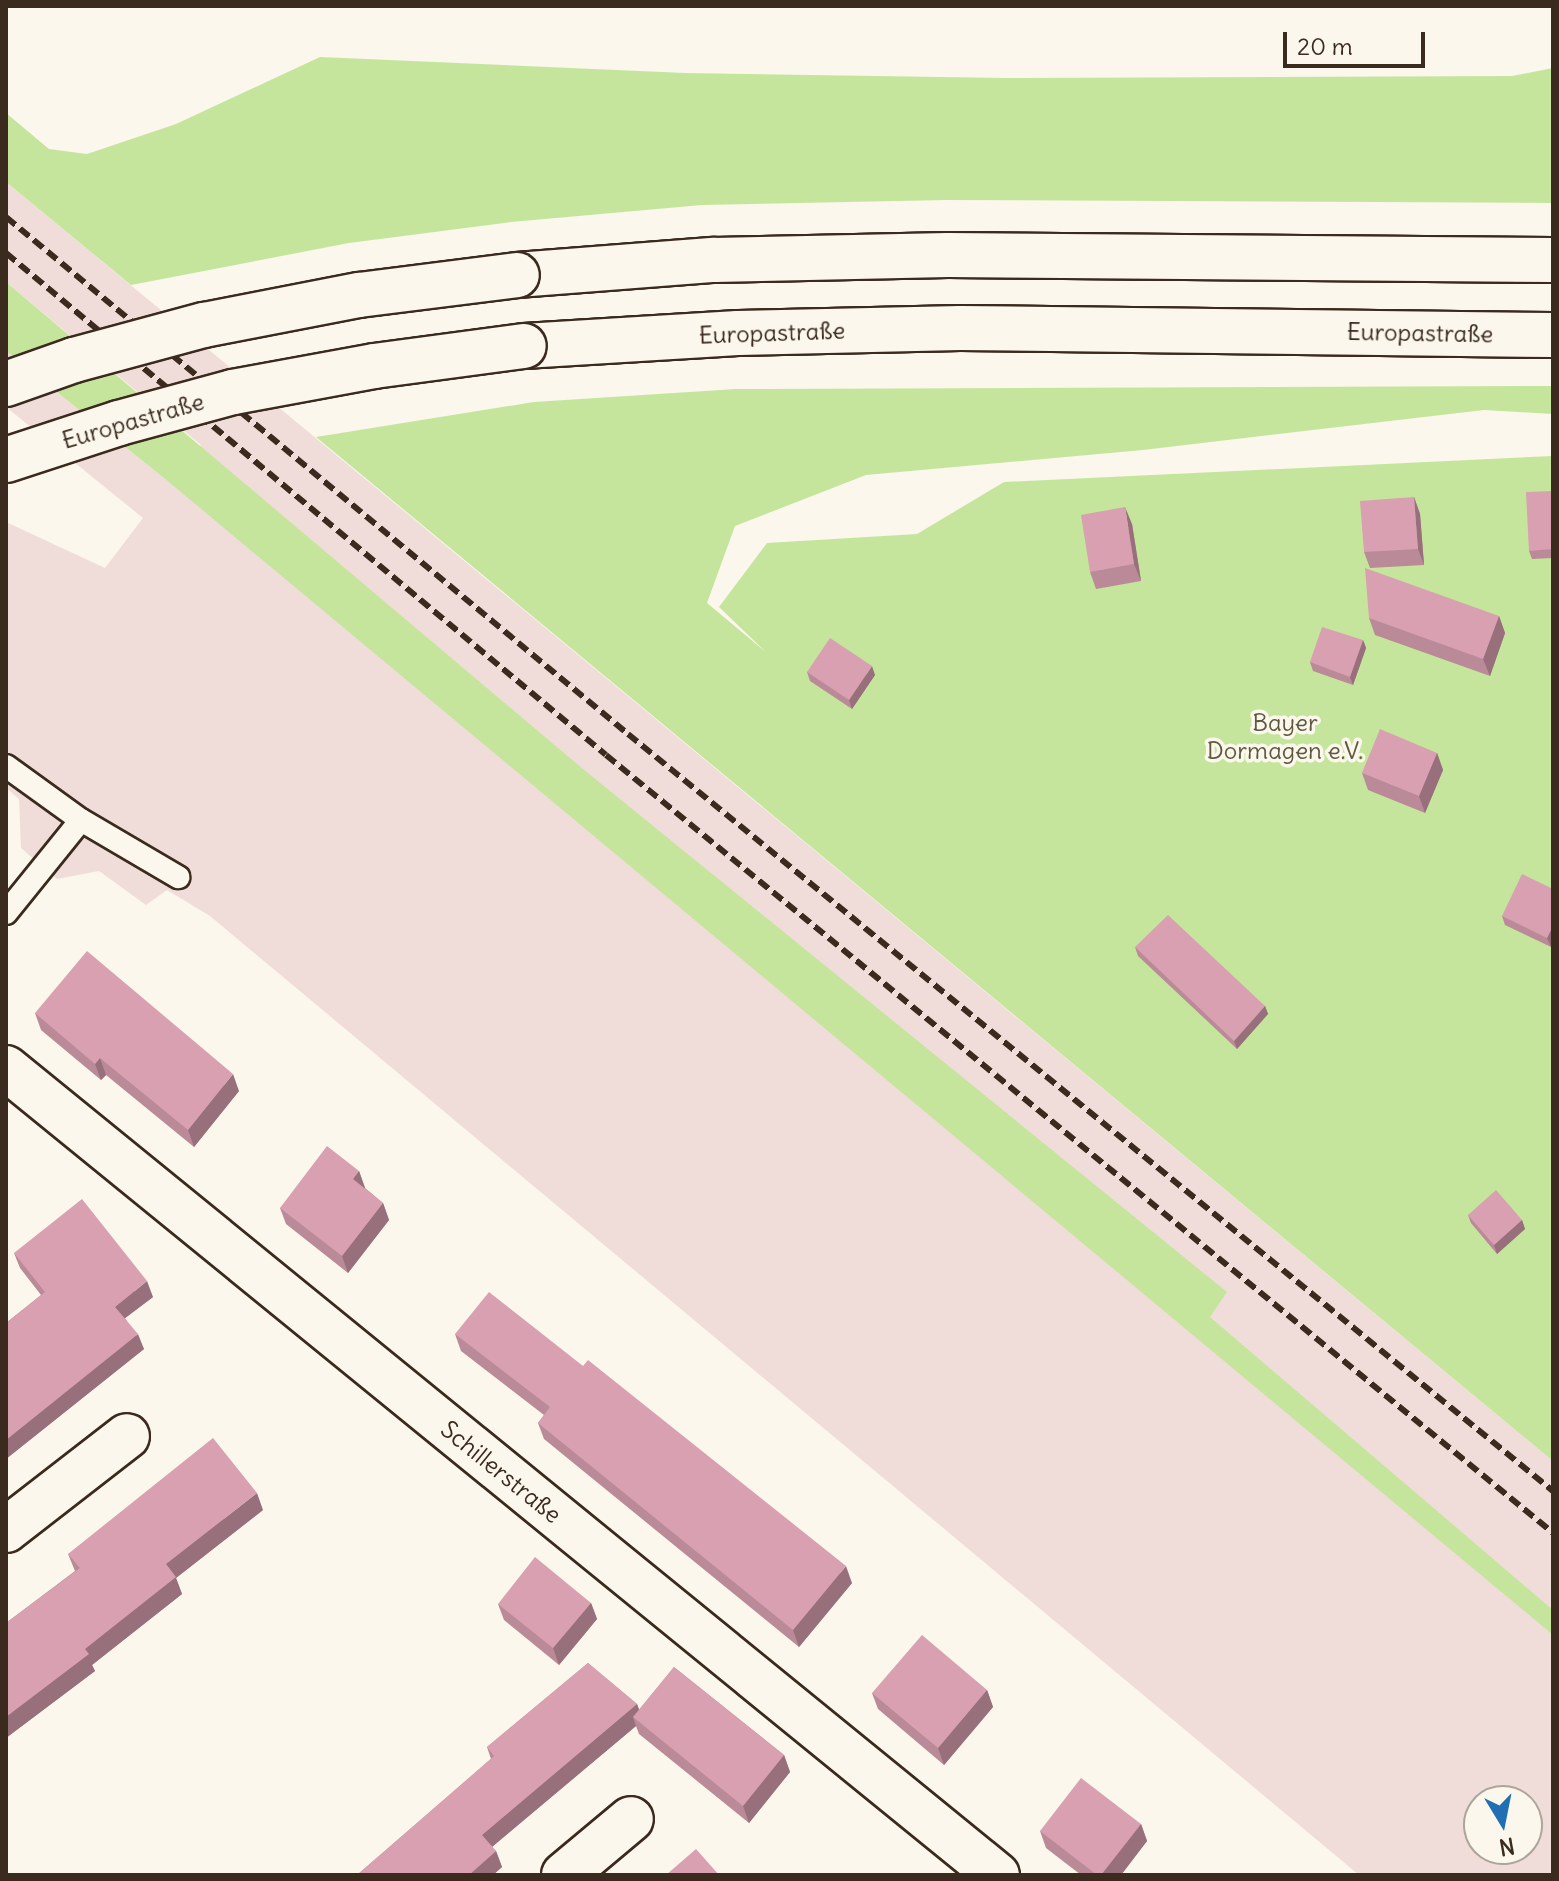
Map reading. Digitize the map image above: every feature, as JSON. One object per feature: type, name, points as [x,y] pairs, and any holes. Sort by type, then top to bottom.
[{"type":"main road","points":[[6,384],[74,360],[204,325],[359,295],[517,275],[714,260],[948,255],[1553,260]]},
{"type":"main road","name":"Europastraße","points":[[6,460],[119,423],[233,392],[374,366],[524,346],[738,333],[960,328],[1553,335]]},
{"type":"main road","name":"Schillerstraße","points":[[9,1079],[997,1875]]},
{"type":"main road","points":[[6,1530],[127,1436]]},
{"type":"main road","points":[[564,1875],[631,1819]]},
{"type":"lane","points":[[6,766],[81,820],[178,877]]},
{"type":"lane","points":[[6,913],[81,820]]},
{"type":"shaded area","points":[[6,182],[1553,1461],[1553,1875],[1359,1875],[210,916],[167,890],[146,905],[99,871],[57,879],[21,848],[19,799],[6,788],[6,522],[105,568],[143,518],[6,407],[6,351],[170,483],[201,445],[6,282]]},
{"type":"green space","points":[[320,57],[685,73],[1005,78],[1512,76],[1553,68],[1553,203],[947,200],[702,205],[511,222],[349,243],[131,285],[6,182],[6,113],[49,149],[87,154],[176,124]]},
{"type":"green space","points":[[6,282],[583,769],[1227,1292],[1210,1317],[1553,1610],[1553,1635],[170,483],[6,351]]},
{"type":"green space","name":"Bayer Dormagen e.V.","points":[[1553,386],[1553,414],[1484,410],[1143,450],[866,475],[735,526],[707,603],[767,653],[719,607],[767,543],[917,534],[1004,482],[1553,456],[1553,1461],[316,437],[534,402],[736,389]]},
{"type":"building","points":[[1553,491],[1553,549],[1529,551],[1526,492]]},
{"type":"building","points":[[1414,497],[1418,549],[1364,552],[1360,501]]},
{"type":"building","points":[[1125,507],[1134,564],[1090,572],[1081,515]]},
{"type":"building","points":[[1365,568],[1499,616],[1483,659],[1369,618]]},
{"type":"building","points":[[1322,627],[1363,640],[1350,677],[1310,662]]},
{"type":"building","points":[[830,638],[872,666],[849,700],[807,672]]},
{"type":"building","points":[[1380,729],[1437,753],[1419,796],[1362,773]]},
{"type":"building","points":[[1522,874],[1553,889],[1553,926],[1547,938],[1502,916]]},
{"type":"building","points":[[1168,915],[1265,1006],[1234,1041],[1135,947]]},
{"type":"building","points":[[87,951],[233,1074],[188,1130],[100,1058],[95,1064],[35,1013]]},
{"type":"building","points":[[327,1146],[359,1171],[353,1179],[383,1203],[342,1256],[280,1208]]},
{"type":"building","points":[[1496,1190],[1522,1220],[1494,1245],[1468,1215]]},
{"type":"building","points":[[82,1199],[147,1281],[115,1307],[138,1334],[6,1440],[6,1323],[45,1292],[14,1253]]},
{"type":"building","points":[[489,1292],[583,1366],[588,1360],[846,1566],[793,1630],[538,1423],[550,1407],[455,1334]]},
{"type":"building","points":[[213,1438],[257,1493],[166,1564],[176,1577],[85,1649],[89,1654],[6,1717],[6,1623],[80,1568],[68,1554]]},
{"type":"building","points":[[535,1557],[591,1603],[553,1648],[498,1604]]},
{"type":"building","points":[[922,1635],[987,1690],[938,1748],[872,1693]]},
{"type":"building","points":[[588,1663],[637,1704],[482,1835],[496,1851],[469,1875],[357,1875],[494,1756],[487,1747]]},
{"type":"building","points":[[674,1667],[784,1755],[743,1806],[633,1717]]},
{"type":"building","points":[[1081,1778],[1141,1824],[1101,1875],[1040,1831]]},
{"type":"building","points":[[696,1849],[719,1875],[666,1875]]},
{"type":"railway","points":[[6,217],[628,734],[1553,1491]]},
{"type":"railway","points":[[6,253],[606,755],[1553,1533]]}]
